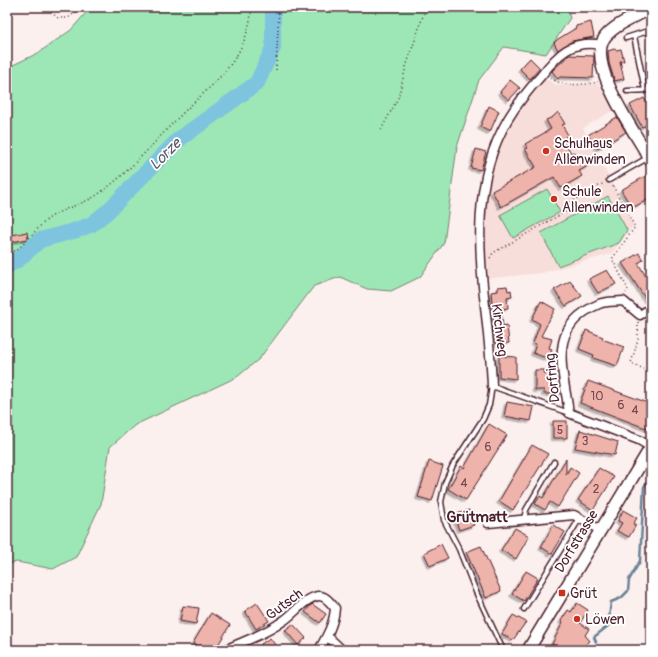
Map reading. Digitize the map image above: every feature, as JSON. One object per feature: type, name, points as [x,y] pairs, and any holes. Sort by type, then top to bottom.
[{"type":"street","points":[[650,159],[647,144],[606,80],[600,60],[601,45],[606,36],[614,29],[651,8]]},
{"type":"street","name":"Kirchweg","points":[[492,386],[490,348],[483,298],[479,252],[482,209],[487,171],[507,120],[551,63],[565,52],[579,44],[589,43],[601,45]]},
{"type":"street","points":[[623,301],[640,315],[651,308]]},
{"type":"street","name":"Dorfring","points":[[623,301],[600,304],[572,321],[566,330],[562,345],[562,363],[569,413],[639,440],[651,447]]},
{"type":"street","name":"Dorfstrasse","points":[[528,650],[651,447]]},
{"type":"street","points":[[488,522],[574,515],[600,530]]},
{"type":"street","name":"Gutsch","points":[[225,650],[262,635],[284,621],[311,598],[320,596],[328,599],[335,608],[334,617],[327,636],[319,650]]},
{"type":"street","points":[[327,636],[342,650]]},
{"type":"lane","points":[[626,38],[651,30]]},
{"type":"lane","points":[[634,36],[645,90]]},
{"type":"lane","points":[[627,91],[651,90]]},
{"type":"lane","points":[[610,180],[650,159]]},
{"type":"lane","points":[[492,386],[569,413]]},
{"type":"lane","name":"Kirchweg","points":[[492,386],[489,405],[484,419],[453,465],[445,483],[441,502],[444,520],[459,549],[476,592],[503,650]]},
{"type":"lane","points":[[524,518],[526,510],[554,462]]},
{"type":"lane","points":[[524,609],[580,518]]},
{"type":"path","points":[[45,7],[58,18],[68,18],[82,7]]},
{"type":"path","points":[[7,255],[18,249],[48,219],[85,201],[106,188],[152,146],[179,117],[211,88],[235,58],[244,40],[252,7]]},
{"type":"path","points":[[276,70],[279,7]]},
{"type":"path","points":[[382,130],[398,98],[408,60],[426,7]]},
{"type":"path","points":[[544,72],[555,81],[564,84],[591,83],[606,80]]},
{"type":"path","points":[[490,258],[493,253],[565,212],[562,207],[610,180],[635,227],[612,259],[628,289],[623,301]]},
{"type":"path","points":[[640,315],[637,325],[638,340],[631,363],[644,369]]},
{"type":"shaded area","name":"Schule Allenwinden","points":[[545,78],[556,85],[599,84],[614,110],[583,128],[634,225],[611,254],[542,273],[484,279],[483,246],[489,174],[511,121]]},
{"type":"green space","points":[[91,7],[567,7],[570,18],[546,54],[504,47],[479,80],[457,147],[444,243],[420,277],[391,291],[367,289],[340,277],[314,286],[259,359],[237,377],[135,425],[110,447],[101,504],[76,557],[53,569],[17,562],[7,564],[7,68],[38,53],[71,30]]},
{"type":"green space","points":[[547,189],[560,212],[513,238],[500,215]]},
{"type":"green space","points":[[608,196],[627,230],[619,243],[558,266],[541,233]]},
{"type":"building","points":[[591,22],[594,37],[572,41],[558,50],[554,43],[558,39],[576,28],[576,26]]},
{"type":"building","points":[[621,49],[624,61],[620,61],[624,79],[614,81],[609,63],[608,51]]},
{"type":"building","points":[[569,55],[594,56],[593,78],[560,77],[558,79],[552,71]]},
{"type":"building","points":[[530,58],[540,68],[530,79],[520,69]]},
{"type":"building","points":[[510,80],[520,88],[509,100],[500,92]]},
{"type":"building","points":[[644,98],[651,111],[651,123],[642,127],[630,105]]},
{"type":"building","points":[[489,106],[499,111],[490,132],[480,127]]},
{"type":"building","name":"Schulhaus Allenwinden","points":[[558,112],[565,124],[562,125],[568,135],[563,139],[571,153],[574,152],[577,157],[582,155],[588,166],[579,171],[582,176],[561,188],[554,177],[501,207],[492,191],[536,167],[525,149],[528,148],[525,144],[551,129],[546,120],[553,117]]},
{"type":"building","points":[[617,117],[626,132],[598,149],[588,135]]},
{"type":"building","points":[[476,149],[486,152],[481,170],[471,168]]},
{"type":"building","points":[[651,173],[651,198],[632,208],[621,190]]},
{"type":"building","points":[[27,232],[28,239],[7,243],[7,236]]},
{"type":"building","points":[[639,253],[643,260],[638,263],[648,280],[651,278],[651,297],[647,301],[622,263]]},
{"type":"building","points":[[607,270],[616,284],[598,293],[589,279]]},
{"type":"building","points":[[570,281],[582,296],[566,306],[554,290]]},
{"type":"building","points":[[507,286],[508,291],[511,290],[512,297],[507,298],[508,308],[501,309],[503,326],[507,325],[509,343],[496,344],[491,292],[498,291],[498,287]]},
{"type":"building","points":[[541,301],[555,309],[541,336],[552,339],[549,348],[552,349],[549,359],[533,353],[536,344],[533,343],[540,324],[532,319]]},
{"type":"building","points":[[586,330],[603,337],[602,339],[624,347],[617,366],[593,358],[594,355],[579,349]]},
{"type":"building","points":[[499,356],[516,357],[516,379],[499,377]]},
{"type":"building","points":[[535,370],[545,370],[544,373],[551,373],[551,394],[544,394],[544,390],[535,390]]},
{"type":"building","points":[[588,381],[651,404],[651,422],[648,429],[580,403]]},
{"type":"building","points":[[507,402],[534,407],[531,421],[504,416]]},
{"type":"building","points":[[553,421],[567,421],[567,438],[553,438]]},
{"type":"building","points":[[489,424],[507,435],[466,500],[448,489],[461,466],[464,468]]},
{"type":"building","points":[[580,430],[618,442],[615,455],[575,448]]},
{"type":"building","points":[[532,445],[548,454],[513,510],[499,501]]},
{"type":"building","points":[[566,459],[566,475],[570,467],[579,473],[558,507],[550,502],[545,510],[535,504],[540,496],[543,498]]},
{"type":"building","points":[[429,461],[443,466],[432,501],[418,497]]},
{"type":"building","points":[[599,468],[614,477],[593,510],[578,500]]},
{"type":"building","points":[[469,510],[474,525],[459,530],[454,515]]},
{"type":"building","points":[[623,510],[637,518],[633,524],[636,525],[629,537],[617,531],[622,523],[618,521]]},
{"type":"building","points":[[553,525],[565,532],[552,554],[541,547]]},
{"type":"building","points":[[515,528],[529,536],[516,559],[501,550]]},
{"type":"building","points":[[441,544],[448,558],[430,566],[424,553]]},
{"type":"building","points":[[481,546],[501,591],[486,598],[466,552]]},
{"type":"building","points":[[526,571],[538,578],[524,601],[512,594]]},
{"type":"building","points":[[257,603],[269,621],[256,629],[245,611]]},
{"type":"building","points":[[577,603],[588,610],[580,623],[589,629],[585,635],[590,641],[580,650],[562,650],[552,644],[563,622],[561,621],[568,610],[571,612]]},
{"type":"building","points":[[312,604],[326,614],[320,623],[305,612]]},
{"type":"building","points":[[183,606],[199,608],[196,624],[180,621]]},
{"type":"building","points":[[211,613],[230,625],[215,650],[204,650],[193,643]]},
{"type":"building","points":[[513,615],[526,622],[513,640],[502,634]]},
{"type":"building","points":[[293,624],[306,638],[298,645],[285,630]]},
{"type":"building","points":[[270,638],[279,650],[265,650],[261,644]]},
{"type":"waterway","name":"Lorze","points":[[7,266],[19,259],[40,240],[77,230],[92,224],[108,211],[178,140],[257,83],[273,48],[273,7]]},
{"type":"waterway","points":[[596,642],[594,637],[608,626],[611,602],[621,598],[628,591],[629,580],[640,561],[644,487],[647,482],[651,481]]},
{"type":"place","name":"Schulhaus Allenwinden","points":[[546,151]]},
{"type":"place","name":"Schule Allenwinden","points":[[554,199]]},
{"type":"place","name":"Grüt","points":[[562,593]]},
{"type":"place","name":"Löwen","points":[[577,619]]},
{"type":"district","name":"Grütmatt","points":[[477,517]]}]
